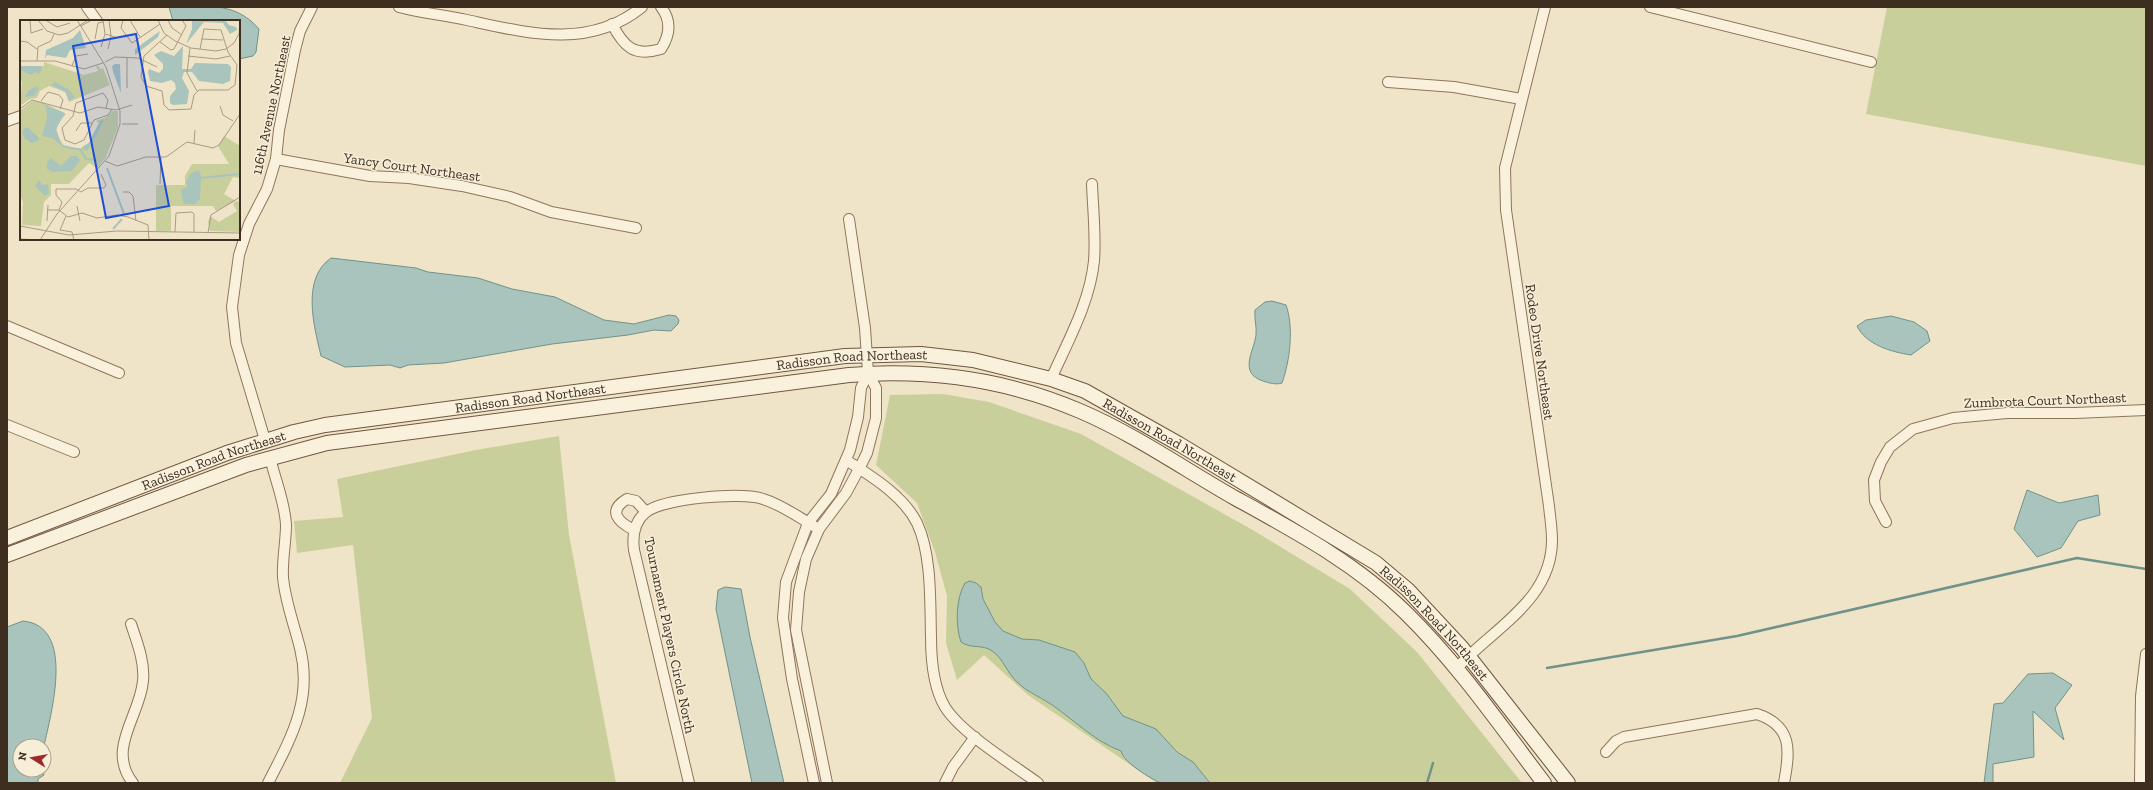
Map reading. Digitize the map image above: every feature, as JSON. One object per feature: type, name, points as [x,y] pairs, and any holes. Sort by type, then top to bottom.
[{"type":"main road","name":"Radisson Road Northeast","points":[[7,538],[227,453],[265,440],[325,425],[866,354],[920,354],[972,360],[1051,379],[1085,392],[1176,442],[1376,563],[1408,590],[1468,655],[1568,783]]},
{"type":"main road","name":"Radisson Road Northeast","points":[[7,555],[270,457],[327,443],[367,436],[868,373],[890,372],[937,374],[970,378],[1022,390],[1082,412],[1132,438],[1320,547],[1358,571],[1404,611],[1441,649],[1544,783]]},
{"type":"main road","points":[[270,457],[272,452],[285,443],[316,433],[325,425]]},
{"type":"main road","points":[[204,481],[210,472],[246,458],[260,447],[265,440]]},
{"type":"street","points":[[87,7],[96,20]]},
{"type":"street","name":"116th Avenue Northeast","points":[[265,440],[236,343],[232,307],[239,255],[249,224],[267,189],[276,159],[279,130],[295,50],[300,31],[312,7]]},
{"type":"street","points":[[398,7],[544,34],[575,35],[612,24],[642,7]]},
{"type":"street","points":[[612,24],[621,40],[628,47],[646,53],[661,49],[668,36],[669,28],[667,19],[661,7]]},
{"type":"street","name":"Rodeo Drive Northeast","points":[[1456,669],[1468,655],[1519,612],[1537,589],[1546,570],[1552,541],[1549,506],[1506,210],[1505,168],[1520,99],[1545,7]]},
{"type":"street","points":[[1650,7],[1871,62]]},
{"type":"street","points":[[1388,82],[1454,86],[1520,99]]},
{"type":"street","points":[[7,121],[20,116]]},
{"type":"street","name":"Yancy Court Northeast","points":[[276,159],[370,176],[409,178],[462,186],[510,197],[570,216],[636,228]]},
{"type":"street","points":[[1051,379],[1084,304],[1091,278],[1094,240],[1092,184]]},
{"type":"street","points":[[827,783],[796,630],[799,592],[806,559],[819,529],[846,493],[860,469],[867,452],[876,418],[876,388],[868,373],[864,328],[849,219]]},
{"type":"street","points":[[7,326],[119,373]]},
{"type":"street","points":[[814,783],[792,679],[783,618],[786,582],[808,523],[831,494],[846,460],[855,434],[860,388],[868,373]]},
{"type":"street","name":"Zumbrota Court Northeast","points":[[1886,522],[1875,501],[1874,480],[1890,447],[1912,429],[1953,418],[2007,413],[2075,414],[2146,410]]},
{"type":"street","points":[[7,425],[74,452]]},
{"type":"street","points":[[268,783],[301,714],[304,698],[305,673],[300,648],[290,615],[283,576],[286,525],[284,507],[270,457]]},
{"type":"street","points":[[846,460],[886,487],[904,505],[917,524],[926,552],[930,596],[931,654],[936,688],[945,707],[961,727],[1038,783]]},
{"type":"street","name":"Tournament Players Circle North","points":[[689,783],[634,550],[634,530],[646,512],[664,503],[734,495],[761,498],[774,503],[819,529]]},
{"type":"street","points":[[634,530],[623,524],[617,518],[616,510],[620,503],[627,499],[636,501],[646,512]]},
{"type":"street","points":[[128,781],[122,753],[123,741],[142,693],[144,667],[131,624]]},
{"type":"street","points":[[2140,783],[2143,752],[2141,696],[2146,654]]},
{"type":"street","points":[[1606,752],[1616,741],[1624,737],[1757,714],[1767,717],[1784,731],[1787,744],[1788,761],[1784,783]]},
{"type":"street","points":[[945,783],[953,767],[975,737]]},
{"type":"green space","points":[[1887,7],[2146,7],[2146,166],[1866,114]]},
{"type":"green space","points":[[943,394],[989,402],[1081,434],[1251,529],[1350,589],[1417,652],[1522,783],[1157,783],[1028,695],[984,655],[957,680],[946,643],[947,596],[935,552],[917,503],[876,465],[890,395]]},
{"type":"green space","points":[[559,436],[569,535],[616,783],[340,783],[372,718],[353,545],[297,553],[294,521],[343,517],[337,479],[476,450]]},
{"type":"water","points":[[206,6],[229,9],[239,13],[259,29],[256,52],[253,56],[240,59],[240,20],[173,20],[169,7]]},
{"type":"water","points":[[331,258],[416,268],[428,272],[478,278],[512,289],[555,297],[604,320],[634,324],[669,315],[676,316],[679,320],[678,324],[671,331],[654,330],[628,335],[552,344],[444,363],[408,365],[400,368],[390,365],[345,367],[321,356],[313,317],[313,290],[316,278],[322,267]]},
{"type":"water","points":[[1272,301],[1286,305],[1290,323],[1290,344],[1287,365],[1282,383],[1277,384],[1272,384],[1255,377],[1251,373],[1249,367],[1249,361],[1256,335],[1255,310],[1265,302]]},
{"type":"water","points":[[1891,316],[1914,322],[1927,331],[1930,341],[1911,355],[1904,354],[1888,350],[1873,343],[1861,333],[1857,326],[1866,320]]},
{"type":"water","points":[[2027,490],[2059,503],[2098,495],[2100,515],[2078,521],[2061,548],[2037,557],[2014,529]]},
{"type":"water","points":[[970,581],[981,587],[983,599],[995,622],[1003,631],[1022,639],[1039,640],[1075,652],[1084,663],[1091,679],[1106,693],[1123,716],[1156,729],[1177,752],[1193,762],[1210,783],[1165,784],[1151,778],[1132,765],[1121,751],[1095,737],[1055,707],[1021,686],[992,651],[961,642],[957,620],[958,604],[965,583]]},
{"type":"water","points":[[725,587],[741,589],[750,637],[784,783],[752,783],[716,609],[718,590]]},
{"type":"water","points":[[23,621],[39,626],[50,638],[55,654],[56,673],[54,693],[46,738],[12,738],[12,778],[40,778],[38,783],[7,783],[7,627]]},
{"type":"water","points":[[2053,673],[2072,685],[2055,708],[2064,740],[2033,711],[2034,757],[1993,764],[1993,783],[1984,783],[1994,704],[2003,703],[2028,674]]},
{"type":"waterway","points":[[1547,668],[1737,636],[2077,558],[2146,569]]},
{"type":"waterway","points":[[1427,783],[1433,763]]}]
